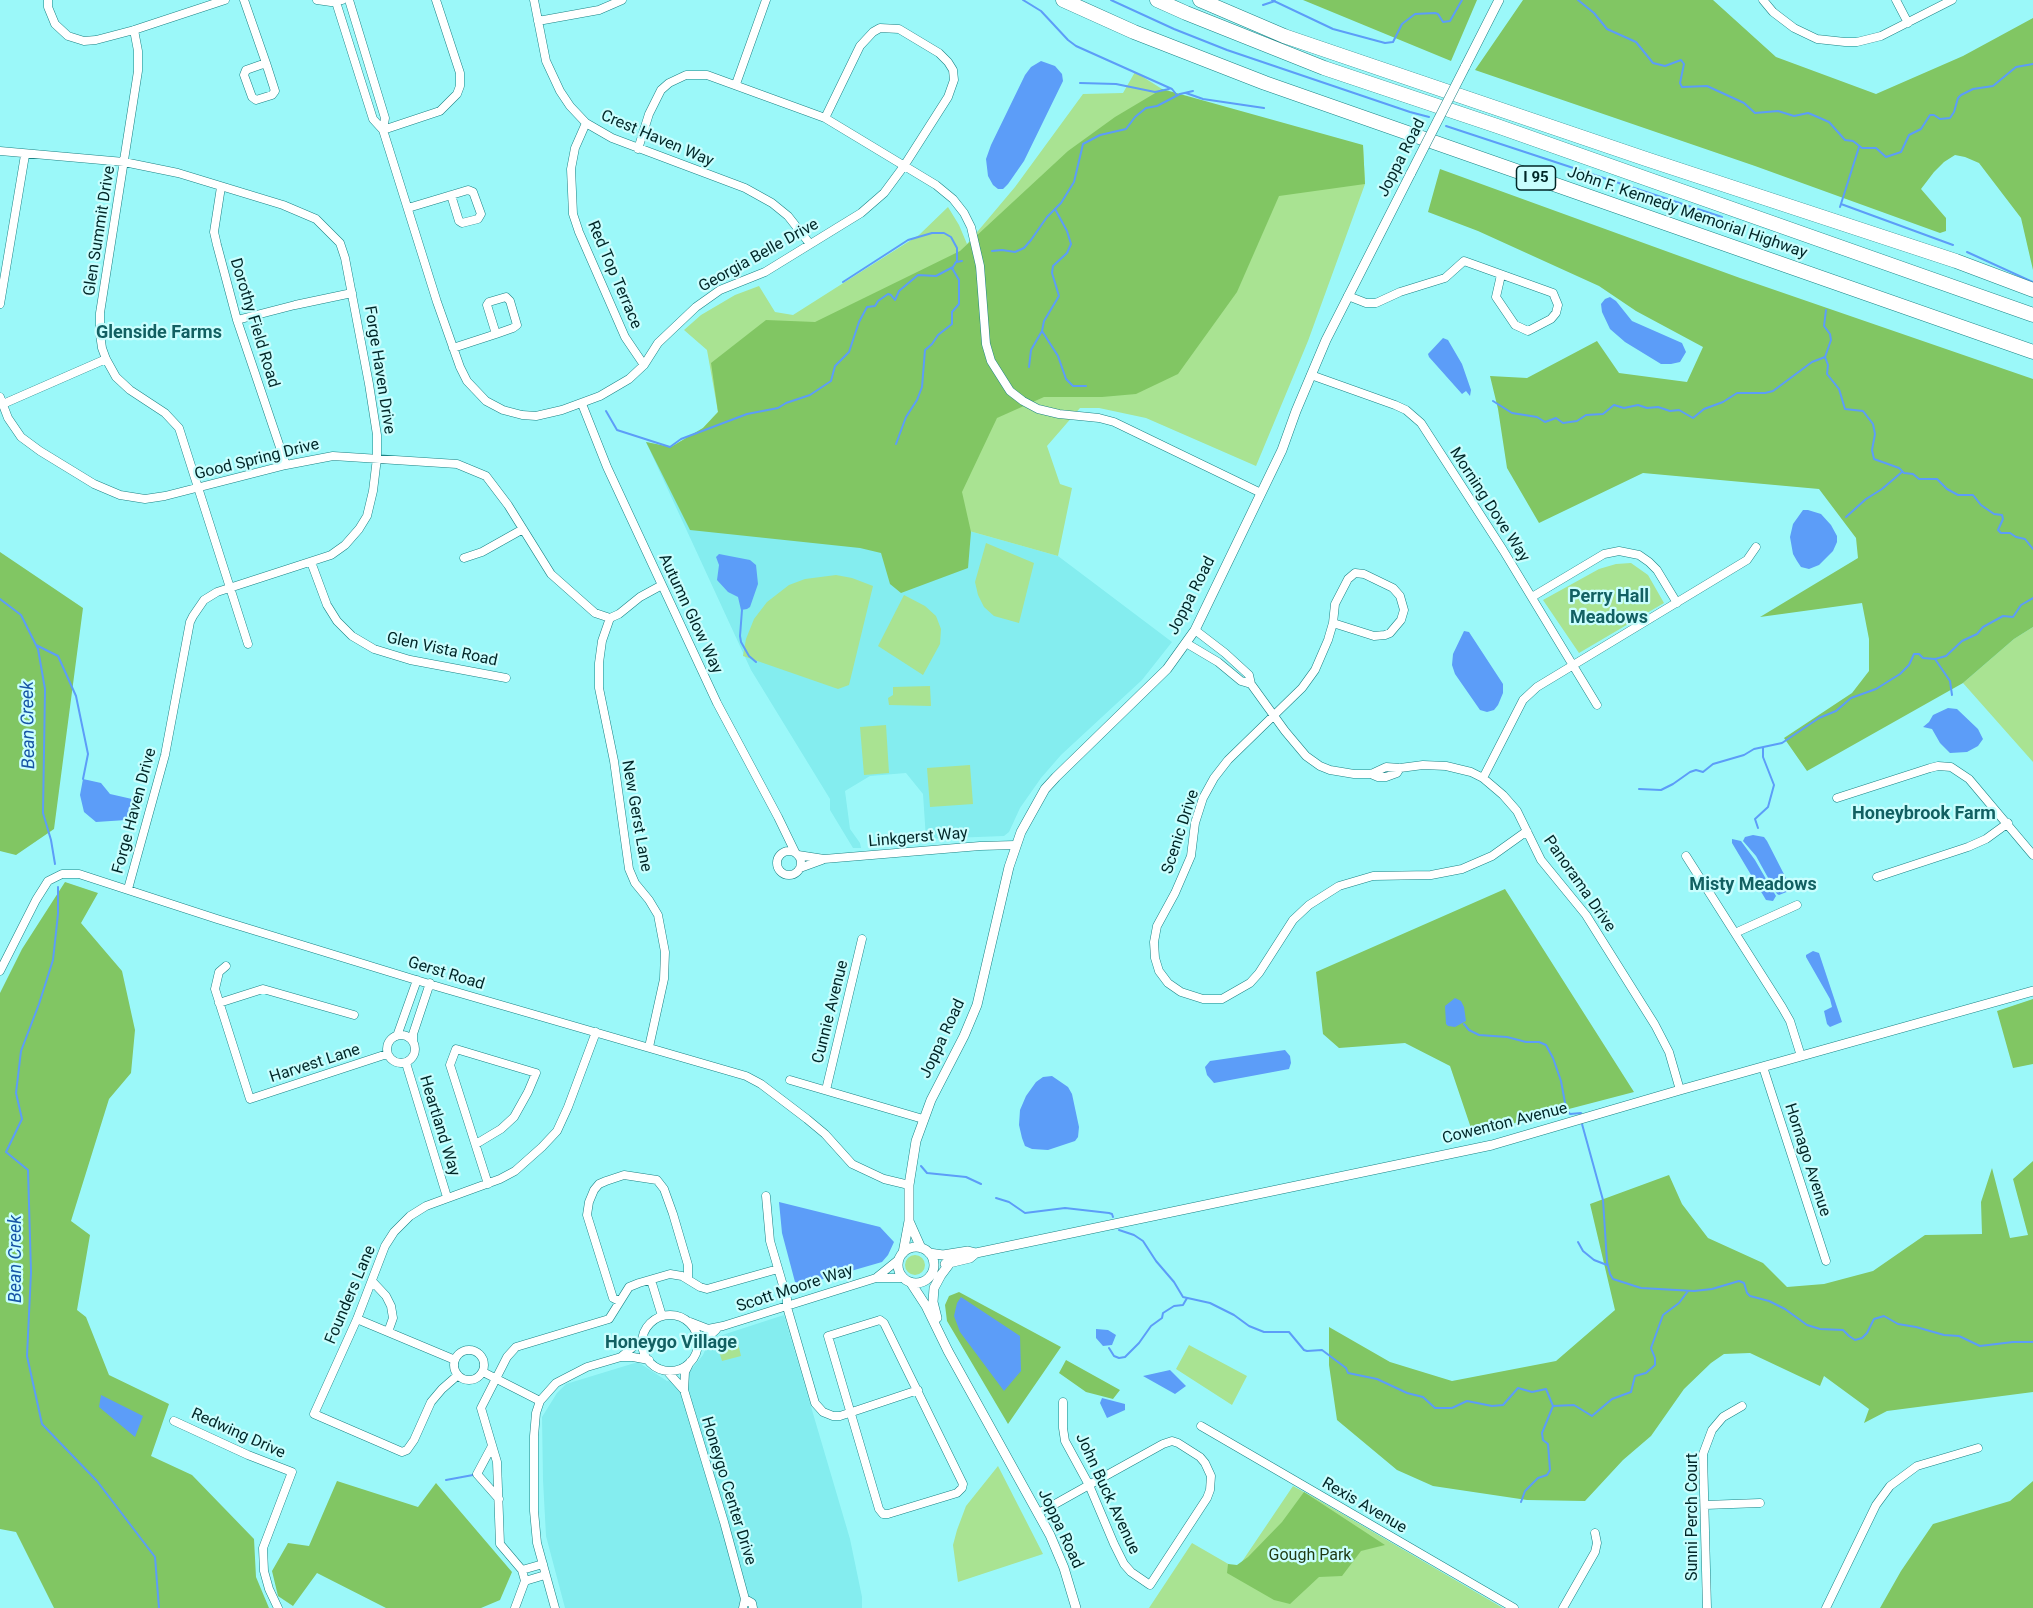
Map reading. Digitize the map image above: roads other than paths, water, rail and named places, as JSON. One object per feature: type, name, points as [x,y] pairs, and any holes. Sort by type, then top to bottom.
[{"type":"highway","name":"John F. Kennedy Memorial Highway","points":[[1063,0],[1134,33],[1254,79],[2033,352]]},
{"type":"highway","points":[[1157,0],[1324,68],[1497,126],[2033,315]]},
{"type":"highway","points":[[1200,0],[1284,36],[1956,261],[2033,290]]},
{"type":"street","points":[[48,0],[48,7],[55,24],[68,36],[84,41],[134,30],[225,0]]},
{"type":"street","points":[[243,0],[266,63],[274,91],[272,95],[256,100],[252,98],[244,75],[246,70],[266,63]]},
{"type":"street","name":"Georgia Belle Drive","points":[[317,0],[339,1],[374,119],[383,130],[453,348],[467,381],[486,401],[503,410],[536,416],[582,404],[600,396],[629,379],[644,365],[658,343],[696,307],[720,290],[765,272],[861,213],[884,193],[948,98],[954,80],[953,70],[939,53],[899,29],[880,28],[860,46],[825,118]]},
{"type":"street","name":"Georgia Belle Drive","points":[[349,0],[385,118],[383,130]]},
{"type":"street","points":[[383,130],[440,111],[457,94],[460,86],[460,73],[436,0]]},
{"type":"street","name":"Crest Haven Way","points":[[534,0],[550,72],[570,106],[586,123],[600,133],[638,149],[746,188],[772,203],[788,216],[810,244]]},
{"type":"street","points":[[538,21],[599,10],[621,0]]},
{"type":"street","points":[[736,84],[766,0]]},
{"type":"street","name":"Joppa Road","points":[[1076,1608],[1057,1551],[1038,1513],[942,1340],[926,1306],[898,1270],[909,1221],[909,1185],[914,1153],[923,1119],[977,1005],[1015,845],[1045,789],[1167,669],[1195,630],[1282,450],[1311,375],[1348,296],[1499,0]]},
{"type":"street","points":[[1763,0],[1773,12],[1794,28],[1817,39],[1857,42],[1871,39],[1908,23],[1952,0]]},
{"type":"street","points":[[1896,0],[1908,23]]},
{"type":"street","name":"Glen Summit Drive","points":[[134,30],[138,51],[138,71],[100,313],[100,334],[106,359],[116,376],[130,390],[165,413],[179,428],[248,644]]},
{"type":"street","points":[[638,149],[661,90],[669,83],[686,75],[707,75],[825,118],[936,185],[953,199],[964,213],[971,226],[980,266],[986,344],[991,361],[1010,391],[1038,409],[1114,422],[1261,493]]},
{"type":"street","name":"Red Top Terrace","points":[[586,123],[575,148],[571,169],[573,214],[625,338],[644,365]]},
{"type":"street","name":"Forge Haven Drive","points":[[0,152],[124,162],[178,173],[283,205],[316,219],[340,243],[345,258],[377,435],[373,491],[367,516],[345,545],[331,555],[209,596],[196,610],[190,622],[165,755],[128,889]]},
{"type":"street","points":[[0,304],[25,154]]},
{"type":"street","name":"Dorothy Field Road","points":[[221,187],[214,232],[220,260],[237,320],[286,465]]},
{"type":"street","points":[[408,208],[451,195],[468,190],[473,192],[481,214],[478,219],[462,223],[459,221],[451,195]]},
{"type":"street","points":[[1348,296],[1366,303],[1376,303],[1400,292],[1445,278],[1464,261],[1552,293],[1558,305],[1556,313],[1551,319],[1528,331],[1515,325],[1496,297],[1501,275]]},
{"type":"street","points":[[237,320],[352,293]]},
{"type":"street","points":[[453,348],[496,334],[513,328],[517,325],[510,301],[506,297],[489,302],[487,305],[496,334]]},
{"type":"street","points":[[1,401],[106,359]]},
{"type":"street","name":"Morning Dove Way","points":[[1311,375],[1395,405],[1421,423],[1503,549],[1597,705]]},
{"type":"street","name":"Good Spring Drive","points":[[1,401],[8,418],[21,437],[40,451],[94,484],[120,495],[145,499],[333,456],[447,463],[468,467],[486,476],[523,528],[544,565],[558,582],[595,613],[610,618]]},
{"type":"street","name":"Autumn Glow Way","points":[[582,404],[607,467],[720,708],[796,854]]},
{"type":"street","points":[[464,558],[482,552],[523,528]]},
{"type":"street","points":[[1483,778],[1523,700],[1537,687],[1747,561],[1756,547]]},
{"type":"street","points":[[1532,597],[1604,554],[1619,551],[1639,555],[1649,562],[1657,570],[1677,603]]},
{"type":"street","name":"Glen Vista Road","points":[[311,562],[327,605],[337,621],[352,636],[374,649],[410,660],[506,678]]},
{"type":"street","name":"Scenic Drive","points":[[1333,623],[1374,636],[1385,635],[1390,633],[1401,620],[1404,609],[1400,596],[1393,588],[1364,574],[1355,573],[1348,579],[1335,604],[1333,623],[1315,670],[1302,688],[1228,760],[1203,798],[1195,823],[1191,856],[1157,926],[1154,942],[1155,958],[1159,971],[1168,983],[1181,992],[1203,999],[1222,999],[1250,983],[1293,920],[1309,905],[1339,886],[1373,876],[1431,875],[1462,869],[1492,856],[1527,831]]},
{"type":"street","points":[[610,618],[662,585]]},
{"type":"street","name":"New Gerst Lane","points":[[610,618],[602,641],[598,679],[614,761],[629,869],[635,883],[658,915],[665,952],[664,978],[649,1047]]},
{"type":"street","name":"Panorama Drive","points":[[1195,630],[1240,665],[1249,675],[1251,684],[1295,743],[1306,756],[1320,766],[1354,774],[1371,774],[1386,767],[1446,766],[1471,772],[1483,778],[1511,803],[1541,860],[1586,915],[1658,1031],[1669,1052],[1680,1090]]},
{"type":"street","name":"Panorama Drive","points":[[1186,643],[1218,662],[1241,681],[1251,684]]},
{"type":"street","points":[[1837,798],[1930,768],[1951,767],[1969,779],[2033,855]]},
{"type":"street","points":[[1877,877],[1968,847],[1986,839],[2008,823]]},
{"type":"street","name":"Autumn Glow Way","points":[[781,853],[783,831]]},
{"type":"street","name":"Linkgerst Way","points":[[796,854],[824,859],[1015,845]]},
{"type":"street","points":[[788,850],[796,854],[801,861],[800,868],[792,875],[781,873],[776,863],[781,853],[788,850]]},
{"type":"street","points":[[1686,856],[1787,1015],[1802,1056]]},
{"type":"street","name":"Linkgerst Way","points":[[800,868],[824,859]]},
{"type":"street","name":"Gerst Road","points":[[0,971],[48,881],[68,873],[79,874],[430,984],[746,1076],[761,1084],[807,1119],[825,1134],[852,1164],[884,1179],[909,1185]]},
{"type":"street","points":[[1735,933],[1797,905]]},
{"type":"street","name":"Cunnie Avenue","points":[[826,1090],[862,939]]},
{"type":"street","points":[[226,966],[219,972],[216,982],[215,989],[219,1003],[263,989],[354,1015]]},
{"type":"street","points":[[397,1036],[417,980]]},
{"type":"street","name":"Heartland Way","points":[[387,1054],[393,1062],[398,1064],[406,1063],[414,1055],[416,1050],[413,1034],[430,984]]},
{"type":"street","name":"Cowenton Avenue","points":[[925,1251],[943,1255],[968,1251],[976,1253],[1492,1145],[2033,991]]},
{"type":"street","name":"Harvest Lane","points":[[219,1003],[250,1099],[387,1054]]},
{"type":"street","name":"Founders Lane","points":[[458,1375],[431,1402],[414,1440],[407,1450],[402,1452],[314,1414],[357,1319],[385,1246],[394,1232],[410,1216],[426,1206],[488,1184],[515,1171],[529,1160],[557,1131],[596,1032]]},
{"type":"street","points":[[387,1054],[387,1045],[397,1036],[406,1036],[413,1042]]},
{"type":"street","points":[[476,1144],[501,1129],[514,1117],[536,1073],[456,1049],[450,1065],[488,1184]]},
{"type":"street","name":"Heartland Way","points":[[406,1063],[447,1197]]},
{"type":"street","name":"Hornago Avenue","points":[[1763,1067],[1826,1261]]},
{"type":"street","points":[[790,1080],[923,1119]]},
{"type":"street","points":[[619,1301],[613,1298],[587,1215],[594,1190],[606,1180],[624,1175],[657,1180],[664,1189],[673,1214],[688,1265],[688,1279]]},
{"type":"street","points":[[766,1196],[770,1241],[815,1403],[823,1412],[833,1416],[851,1414],[918,1390]]},
{"type":"street","name":"Joppa Road","points":[[909,1221],[925,1251],[932,1258],[933,1270],[927,1280],[926,1306]]},
{"type":"street","points":[[900,1256],[911,1248],[925,1251]]},
{"type":"street","name":"Cowenton Avenue","points":[[933,1270],[970,1258],[976,1253]]},
{"type":"street","name":"Scott Moore Way","points":[[876,1278],[900,1256]]},
{"type":"street","points":[[942,1340],[945,1335],[935,1312],[933,1295],[936,1282],[950,1263]]},
{"type":"street","points":[[515,1608],[525,1581],[522,1570],[500,1544],[497,1462],[481,1408],[507,1357],[516,1347],[609,1319],[629,1287],[670,1274],[688,1279],[707,1289],[778,1269]]},
{"type":"street","name":"Scott Moore Way","points":[[690,1322],[708,1329],[787,1307],[876,1278],[907,1281]]},
{"type":"street","points":[[651,1280],[662,1316]]},
{"type":"street","points":[[907,1281],[916,1284],[927,1280]]},
{"type":"street","points":[[372,1281],[386,1296],[391,1306],[393,1318],[388,1332]]},
{"type":"street","points":[[673,1315],[690,1322],[697,1333],[698,1346],[690,1362],[684,1367],[667,1371],[656,1367],[649,1360],[643,1347],[643,1339],[649,1325],[662,1316],[673,1315]]},
{"type":"street","points":[[357,1319],[455,1360]]},
{"type":"street","points":[[880,1320],[885,1323],[918,1390],[963,1484],[962,1488],[957,1493],[883,1514],[879,1509],[851,1414],[828,1336],[880,1320]]},
{"type":"street","name":"Scott Moore Way","points":[[698,1346],[711,1333],[723,1326]]},
{"type":"street","points":[[621,1357],[643,1339]]},
{"type":"street","points":[[476,1351],[484,1362],[483,1372],[471,1380],[462,1378],[455,1370],[455,1360],[461,1352],[476,1351]]},
{"type":"street","points":[[555,1608],[537,1543],[534,1511],[534,1436],[536,1413],[540,1401],[556,1383],[587,1367],[621,1357],[649,1360]]},
{"type":"street","name":"Honeygo Center Drive","points":[[690,1362],[685,1372],[684,1390],[724,1522],[744,1604],[752,1603],[753,1608]]},
{"type":"street","name":"Honeygo Center Drive","points":[[667,1371],[684,1390]]},
{"type":"street","points":[[483,1372],[540,1401]]},
{"type":"street","name":"John Buck Avenue","points":[[1063,1402],[1064,1435],[1089,1485],[1113,1544],[1131,1572],[1150,1585],[1207,1498],[1211,1484],[1208,1469],[1200,1457],[1178,1443],[1168,1441],[1089,1485]]},
{"type":"street","name":"Sunni Perch Court","points":[[1707,1608],[1703,1454],[1712,1430],[1723,1417],[1742,1406]]},
{"type":"street","name":"Redwing Drive","points":[[174,1421],[248,1455],[292,1472],[263,1548],[264,1571],[278,1608]]},
{"type":"street","name":"Rexis Avenue","points":[[1201,1426],[1514,1608]]},
{"type":"street","points":[[492,1446],[477,1474],[499,1500]]},
{"type":"street","points":[[1826,1608],[1876,1505],[1890,1486],[1917,1466],[1978,1448]]},
{"type":"street","points":[[1038,1513],[1089,1485]]},
{"type":"street","points":[[1705,1504],[1761,1503]]},
{"type":"street","points":[[1563,1608],[1595,1552],[1597,1543],[1595,1533]]},
{"type":"street","points":[[522,1570],[543,1564]]},
{"type":"street","points":[[525,1581],[545,1575]]},
{"type":"waterway","points":[[1023,0],[1041,11],[1076,46],[1172,89],[1176,94]]},
{"type":"waterway","points":[[1111,0],[1227,50],[1429,117]]},
{"type":"waterway","points":[[1272,0],[1333,29],[1385,43],[1393,42],[1402,24],[1415,14],[1435,13],[1443,22],[1450,21],[1462,0]]},
{"type":"waterway","points":[[1578,0],[1594,13],[1607,29],[1636,42],[1653,63],[1665,66],[1681,60],[1684,64],[1680,83],[1682,87],[1707,86],[1744,103],[1755,113],[1778,111],[1794,116],[1808,113],[1829,122],[1845,140],[1853,141],[1862,148],[1876,148],[1886,157],[1901,152],[1909,135],[1921,129],[1930,115],[1940,119],[1950,118],[1961,95],[1973,89],[1993,86],[2016,67],[2033,64]]},
{"type":"waterway","points":[[1263,5],[1275,1]]},
{"type":"waterway","points":[[1080,83],[1116,84],[1155,92],[1169,89]]},
{"type":"waterway","points":[[992,251],[1015,252],[1024,248],[1031,240],[1047,217],[1061,203],[1074,182],[1083,144],[1100,135],[1126,129],[1146,108],[1157,106],[1180,94],[1193,91]]},
{"type":"waterway","points":[[1186,93],[1203,99],[1264,108]]},
{"type":"waterway","points":[[1446,126],[1722,217]]},
{"type":"waterway","points":[[1840,207],[1859,147]]},
{"type":"waterway","points":[[1841,204],[1953,245]]},
{"type":"waterway","points":[[1029,367],[1031,350],[1042,331],[1044,321],[1059,296],[1052,273],[1053,266],[1067,253],[1071,244],[1055,209]]},
{"type":"waterway","points":[[843,282],[908,240],[932,233],[944,233],[951,237],[957,248],[957,262]]},
{"type":"waterway","points":[[1967,252],[2033,282]]},
{"type":"waterway","points":[[606,411],[617,430],[670,447],[681,439],[747,414],[778,408],[810,395],[831,381],[835,366],[849,352],[859,322],[867,307],[875,306],[888,294],[895,300],[899,291],[918,275],[936,276],[953,267],[956,262],[962,261]]},
{"type":"waterway","points":[[896,444],[906,417],[922,387],[925,350],[952,324],[952,312],[959,304],[959,280],[952,268]]},
{"type":"waterway","points":[[1826,310],[1824,326],[1831,340],[1825,357],[1828,365],[1827,374],[1839,389],[1845,409],[1863,411],[1873,424],[1874,459],[1899,468],[1904,473],[1913,474],[1919,479],[1937,479],[1947,489],[1958,495],[1973,495],[1981,505],[1994,514],[2002,515],[2003,519],[1998,530],[2001,533],[2010,533],[2025,539],[2033,549]]},
{"type":"waterway","points":[[1042,331],[1058,356],[1066,379],[1073,386],[1086,386]]},
{"type":"waterway","points":[[1493,401],[1512,413],[1537,417],[1545,422],[1556,418],[1563,423],[1577,421],[1586,415],[1603,414],[1614,405],[1624,408],[1638,405],[1670,411],[1679,410],[1693,418],[1704,409],[1723,402],[1737,393],[1773,391],[1812,362],[1825,357]]},
{"type":"waterway","points":[[1846,517],[1902,472]]},
{"type":"waterway","points":[[1639,789],[1661,790],[1690,772],[1696,770],[1703,772],[1713,764],[1744,755],[1754,749],[1782,743],[1819,718],[1836,711],[1851,698],[1876,689],[1900,674],[1909,665],[1914,654],[1919,654],[1923,658],[1935,659],[1946,656],[1962,641],[1977,634],[1983,627],[2003,616],[2013,617],[2021,605],[2033,598]]},
{"type":"waterway","name":"Bean Creek","points":[[0,599],[21,615],[38,649],[45,689],[43,813],[55,864]]},
{"type":"waterway","points":[[742,610],[741,642],[749,656],[756,662]]},
{"type":"waterway","points":[[36,645],[58,656],[76,696],[88,754],[83,779]]},
{"type":"waterway","points":[[1935,659],[1950,681],[1952,695]]},
{"type":"waterway","points":[[1758,828],[1755,819],[1768,807],[1774,785],[1763,757],[1763,748]]},
{"type":"waterway","name":"Bean Creek","points":[[58,887],[58,914],[53,960],[21,1051],[16,1093],[22,1119],[6,1152],[28,1170],[31,1272],[27,1356],[42,1424],[97,1481],[155,1557],[159,1608]]},
{"type":"waterway","points":[[1464,1024],[1469,1030],[1479,1035],[1507,1037],[1546,1045],[1561,1081],[1566,1108],[1570,1114],[1581,1113]]},
{"type":"waterway","points":[[1582,1124],[1603,1200],[1607,1262],[1613,1279],[1641,1288],[1694,1291],[1712,1289],[1739,1281],[1744,1283],[1750,1296],[1769,1301],[1785,1309],[1807,1325],[1820,1329],[1843,1330],[1855,1340],[1867,1333],[1874,1319],[1884,1316],[1898,1324],[1944,1335],[1959,1336],[1980,1346],[2033,1342]]},
{"type":"waterway","points":[[921,1166],[927,1173],[966,1177],[981,1184]]},
{"type":"waterway","points":[[996,1198],[1009,1202],[1025,1213],[1065,1208],[1109,1213],[1113,1217]]},
{"type":"waterway","points":[[1119,1230],[1143,1241],[1183,1297],[1210,1303],[1234,1315],[1249,1326],[1264,1332],[1289,1332],[1304,1350],[1322,1350],[1346,1368],[1348,1373],[1377,1379],[1407,1393],[1423,1397],[1435,1408],[1452,1408],[1467,1401],[1492,1406],[1503,1405],[1518,1388],[1532,1392],[1546,1389],[1553,1406],[1542,1433],[1543,1440],[1548,1444],[1550,1470],[1547,1475],[1538,1478],[1525,1491],[1521,1502]]},
{"type":"waterway","points":[[1578,1242],[1583,1251],[1594,1260],[1607,1265]]},
{"type":"waterway","points":[[1553,1406],[1574,1405],[1592,1416],[1612,1399],[1631,1392],[1635,1376],[1646,1373],[1655,1365],[1651,1348],[1663,1315],[1679,1303],[1688,1291]]},
{"type":"waterway","points":[[1109,1348],[1114,1356],[1125,1357],[1151,1326],[1162,1318],[1163,1313],[1174,1306],[1183,1305],[1187,1298]]},
{"type":"waterway","points":[[446,1480],[473,1475]]},
{"type":"district","name":"Glenside Farms","points":[[159,333]]},
{"type":"district","name":"Perry Hall Meadows","points":[[1609,607]]},
{"type":"district","name":"Honeybrook Farm","points":[[1924,814]]},
{"type":"district","name":"Misty Meadows","points":[[1753,885]]},
{"type":"district","name":"Honeygo Village","points":[[671,1343]]},
{"type":"park label","name":"Gough Park","points":[[1310,1556]]}]
